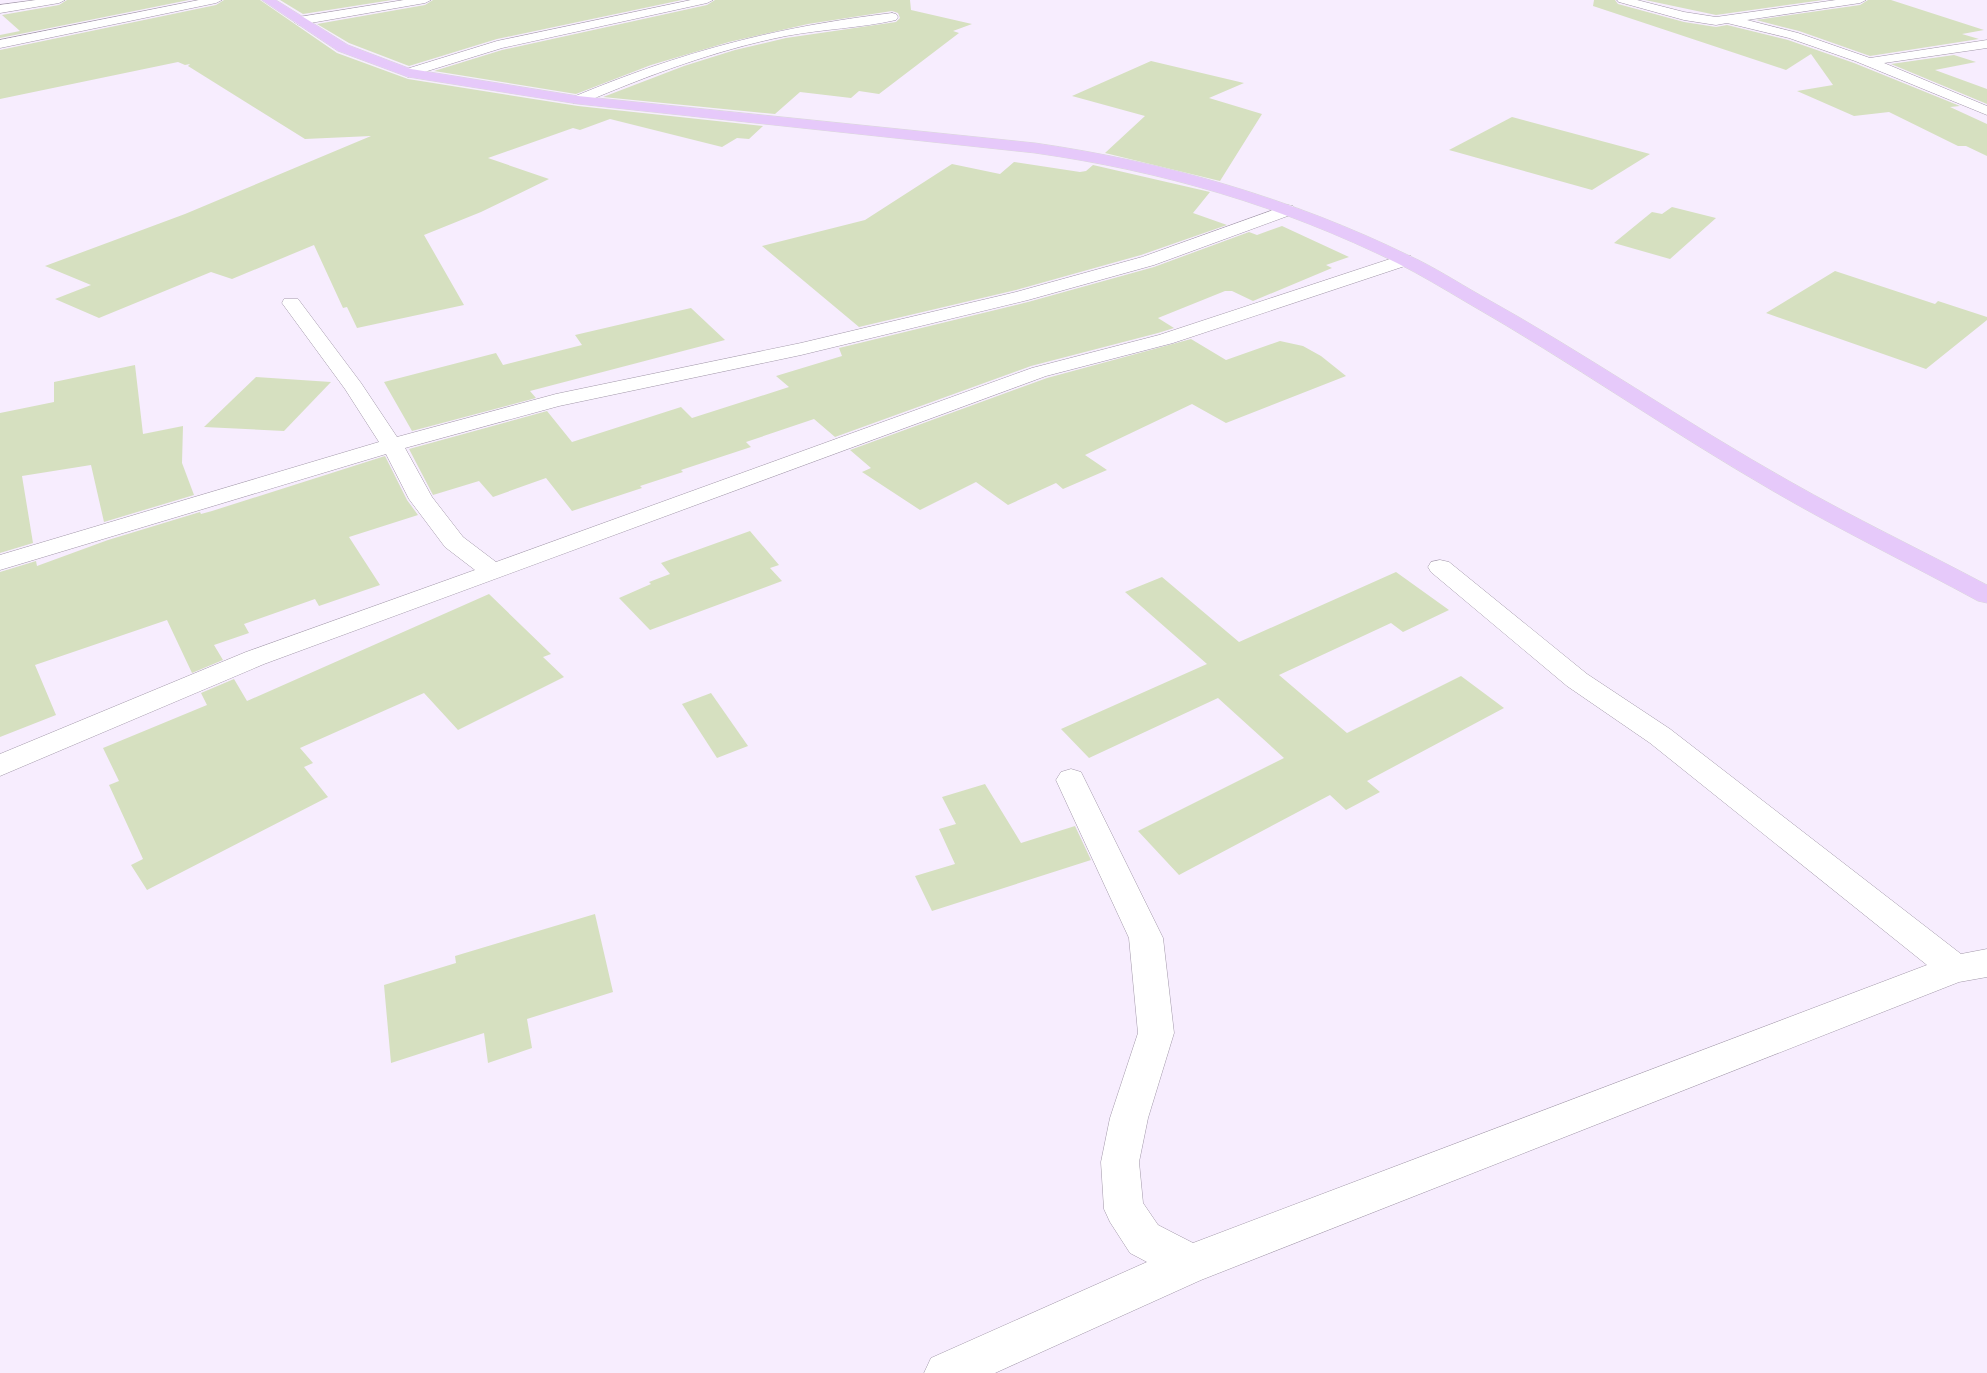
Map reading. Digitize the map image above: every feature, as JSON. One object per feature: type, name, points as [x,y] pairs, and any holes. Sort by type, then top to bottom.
[{"type":"main road","points":[[268,0],[343,48],[408,72],[578,100],[660,106],[1035,148],[1098,157],[1162,171],[1245,194],[1405,260],[1520,325],[1781,486],[1987,595]]},
{"type":"street","points":[[0,9],[59,0]]},
{"type":"street","points":[[0,44],[216,0]]},
{"type":"street","points":[[299,21],[425,0]]},
{"type":"street","points":[[408,72],[493,46],[707,0]]},
{"type":"street","points":[[1623,0],[1684,16],[1716,21],[1860,0]]},
{"type":"street","points":[[578,100],[679,61],[748,41],[800,30],[892,17]]},
{"type":"street","points":[[1729,20],[1777,30],[1866,62],[1987,112]]},
{"type":"street","points":[[1866,62],[1987,44]]},
{"type":"street","points":[[0,563],[392,445],[556,400],[801,348],[1021,296],[1148,261],[1287,210]]},
{"type":"street","points":[[0,766],[255,658],[1039,372],[1166,340],[1405,260]]},
{"type":"street","points":[[291,303],[354,387],[392,445],[421,499],[454,542],[494,572]]},
{"type":"street","points":[[1440,567],[1577,680],[1660,736],[1971,966]]},
{"type":"street","points":[[1071,780],[1146,938],[1156,1032],[1129,1118],[1120,1162],[1124,1209],[1144,1238],[1190,1264]]},
{"type":"street","points":[[946,1373],[1190,1264],[1971,966]]},
{"type":"building","points":[[67,0],[189,0],[0,38],[0,35],[20,31],[2,15],[59,5]]},
{"type":"building","points":[[224,0],[260,0],[337,53],[408,79],[578,106],[763,126],[749,139],[737,138],[722,147],[610,119],[580,130],[573,128],[488,158],[549,179],[481,212],[424,235],[464,305],[357,328],[347,307],[343,308],[314,245],[232,279],[211,272],[99,318],[55,299],[91,285],[45,266],[185,214],[371,136],[305,139],[188,66],[190,64],[185,65],[178,62],[0,99],[0,50],[216,5]]},
{"type":"building","points":[[280,0],[392,0],[303,14]]},
{"type":"building","points":[[433,0],[682,0],[497,39],[409,66],[349,43],[317,24],[425,5]]},
{"type":"building","points":[[715,0],[910,0],[911,10],[972,24],[953,31],[959,33],[879,94],[859,91],[851,98],[800,92],[775,114],[603,97],[684,66],[735,50],[786,38],[896,22],[900,18],[898,13],[892,11],[808,24],[729,42],[651,65],[576,94],[434,71],[502,50],[707,5]]},
{"type":"building","points":[[1594,0],[1615,0],[1618,4],[1684,22],[1716,27],[1727,25],[1788,40],[1854,63],[1960,106],[1950,107],[1987,124],[1987,156],[1966,146],[1958,146],[1889,112],[1854,116],[1797,91],[1833,85],[1811,54],[1786,70],[1593,6]]},
{"type":"building","points":[[1645,0],[1823,0],[1716,15]]},
{"type":"building","points":[[1868,0],[1891,0],[1984,30],[1962,34],[1979,39],[1870,56],[1799,31],[1756,20],[1860,5]]},
{"type":"building","points":[[1954,55],[1976,62],[1935,70],[1987,89],[1987,104],[1891,64]]},
{"type":"building","points":[[1151,61],[1244,83],[1209,98],[1262,114],[1220,181],[1105,153],[1145,116],[1072,96]]},
{"type":"building","points":[[1512,117],[1650,154],[1592,190],[1449,150]]},
{"type":"building","points":[[1014,162],[1080,172],[1086,171],[1093,165],[1210,192],[1193,213],[1227,225],[1141,255],[1016,290],[859,327],[762,246],[865,220],[952,164],[1000,174]]},
{"type":"building","points":[[1672,207],[1716,218],[1670,259],[1614,243],[1652,212],[1662,214]]},
{"type":"building","points":[[1282,226],[1349,257],[1326,265],[1332,268],[1253,301],[1232,291],[1225,291],[1158,318],[1174,328],[1031,366],[835,437],[814,419],[746,442],[751,447],[681,470],[683,472],[640,486],[642,488],[572,511],[546,478],[493,497],[479,481],[433,495],[409,449],[547,411],[572,442],[681,407],[692,418],[789,387],[776,376],[842,356],[839,348],[1028,302],[1154,267],[1249,232],[1257,235]]},
{"type":"building","points":[[1835,271],[1935,304],[1938,301],[1987,317],[1987,320],[1926,369],[1766,313]]},
{"type":"building","points":[[691,308],[725,340],[530,391],[536,398],[412,431],[384,382],[496,353],[503,365],[582,345],[575,335]]},
{"type":"building","points":[[1191,339],[1226,360],[1280,341],[1303,346],[1321,356],[1346,376],[1226,423],[1192,404],[1085,455],[1107,470],[1063,489],[1056,483],[1008,505],[976,482],[920,510],[862,472],[871,468],[850,450],[1047,378]]},
{"type":"building","points":[[135,365],[143,434],[183,426],[182,463],[194,495],[104,522],[91,465],[22,476],[33,543],[0,553],[0,413],[54,402],[54,382]]},
{"type":"building","points":[[256,377],[331,382],[284,431],[204,427]]},
{"type":"building","points":[[385,456],[407,500],[418,515],[349,537],[380,585],[319,606],[315,599],[244,624],[249,633],[214,645],[223,660],[192,673],[167,620],[35,665],[56,715],[0,737],[0,572],[36,561],[37,566],[108,540],[200,512],[201,514],[212,511]]},
{"type":"building","points":[[750,531],[779,565],[770,568],[782,581],[650,630],[619,598],[651,584],[649,582],[670,574],[661,563]]},
{"type":"building","points":[[1396,572],[1449,610],[1403,632],[1391,623],[1279,675],[1347,733],[1461,676],[1504,708],[1367,781],[1380,792],[1346,810],[1330,795],[1179,875],[1138,831],[1284,758],[1218,698],[1089,758],[1061,729],[1207,664],[1125,592],[1162,577],[1239,642]]},
{"type":"building","points":[[489,594],[551,654],[543,657],[564,677],[458,730],[424,693],[300,748],[313,763],[304,767],[328,797],[147,890],[131,865],[143,859],[109,785],[119,781],[103,748],[207,705],[201,693],[234,679],[247,701]]},
{"type":"building","points":[[711,693],[748,746],[717,758],[682,704]]},
{"type":"building","points":[[985,784],[1021,843],[1075,826],[1091,860],[932,911],[915,876],[955,864],[939,829],[956,824],[942,797]]},
{"type":"building","points":[[595,914],[613,992],[527,1019],[532,1048],[488,1063],[484,1033],[391,1063],[384,985],[456,963],[455,956]]}]
